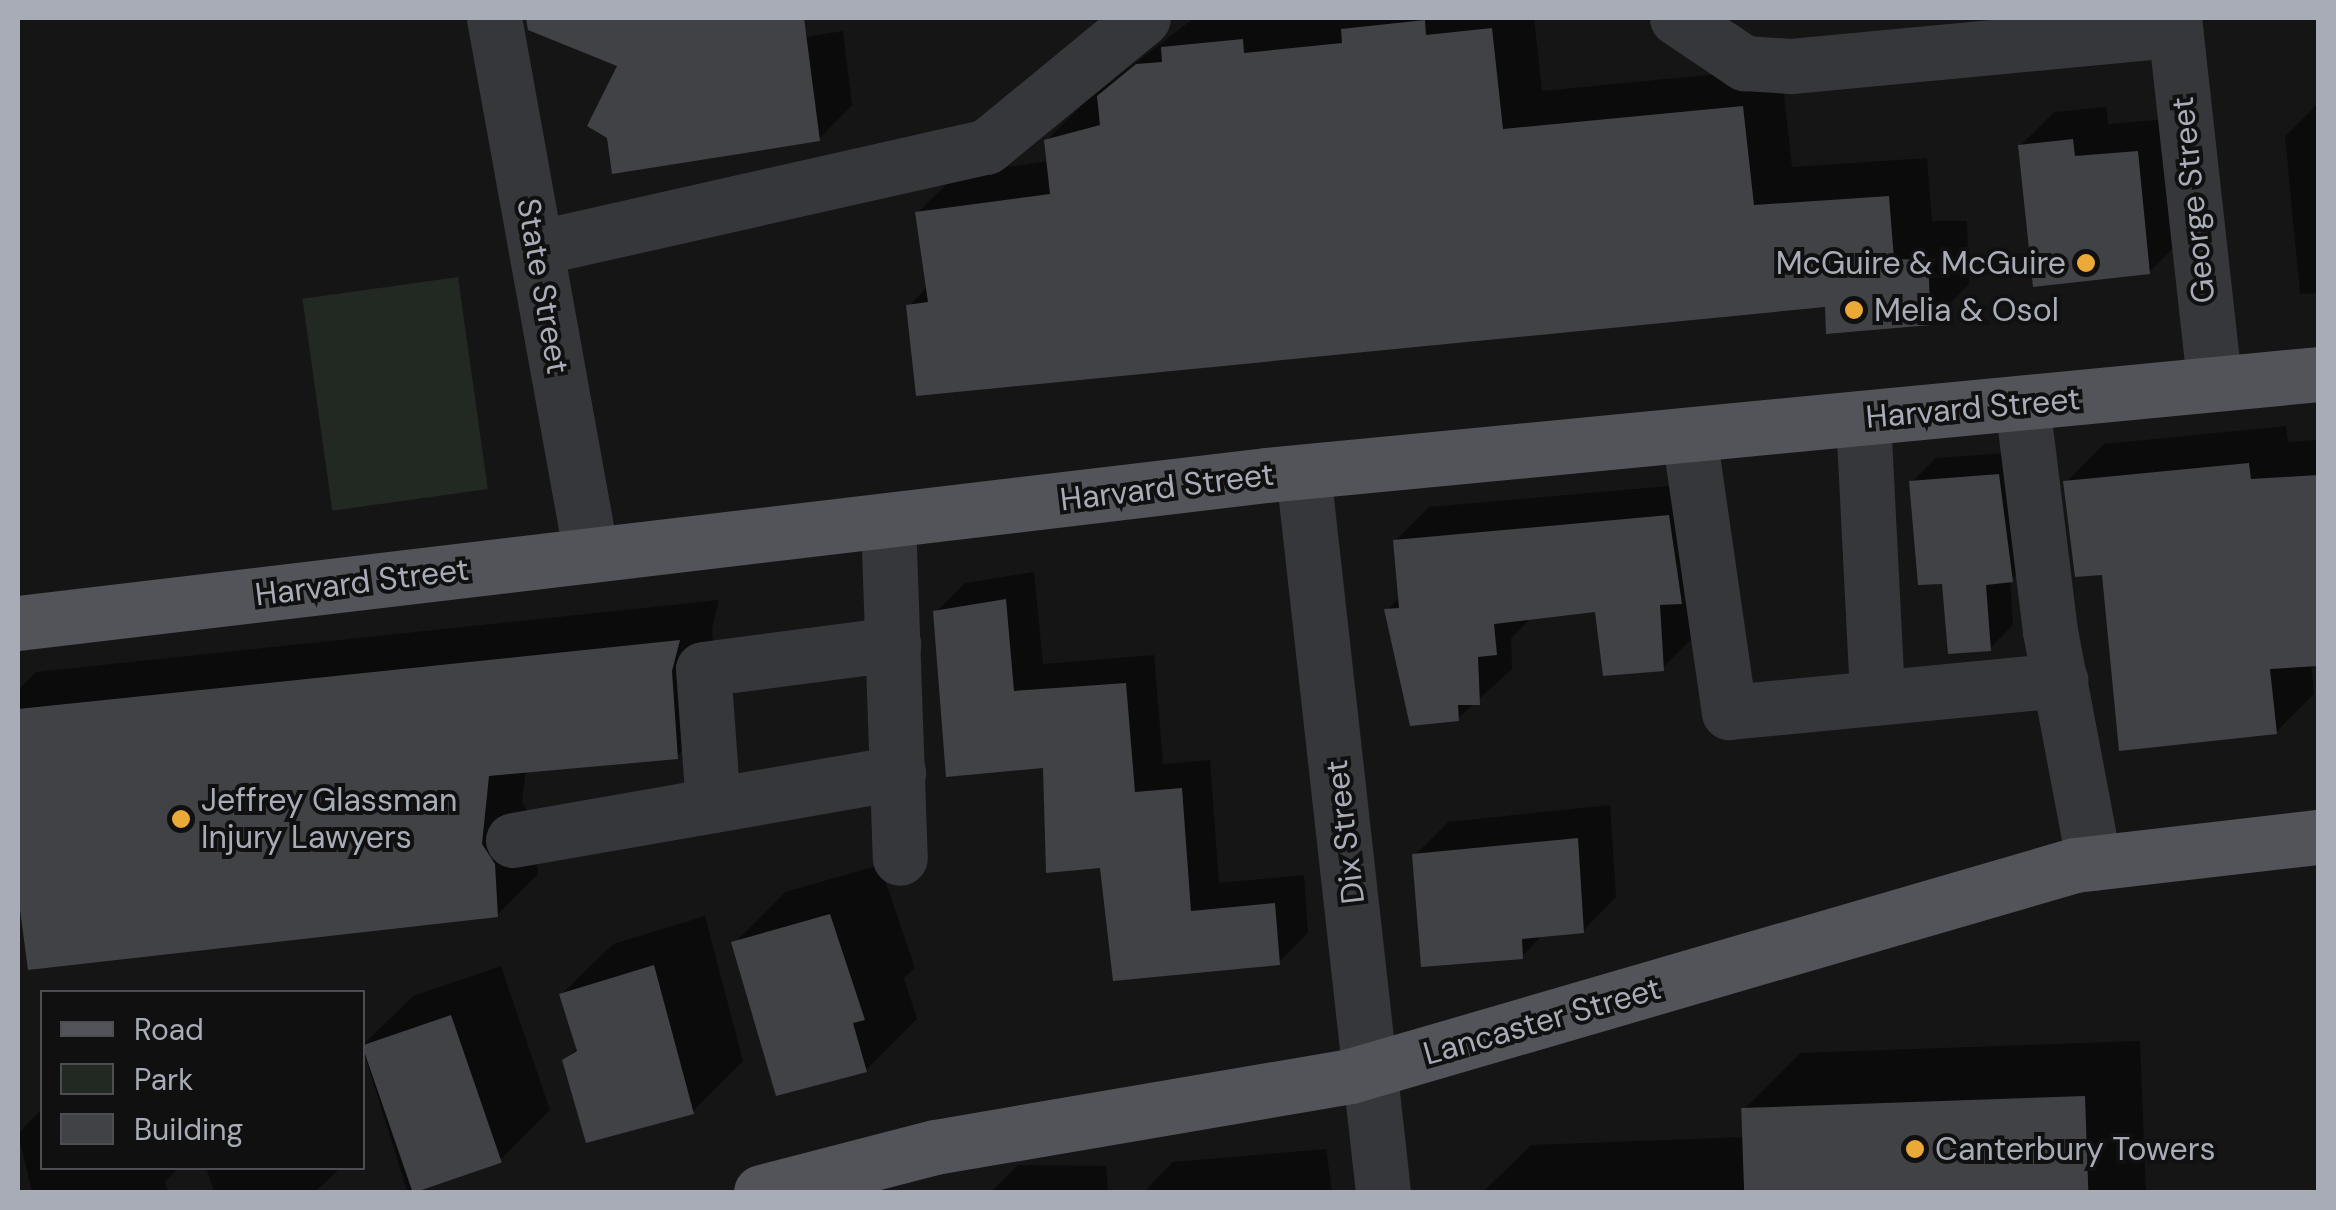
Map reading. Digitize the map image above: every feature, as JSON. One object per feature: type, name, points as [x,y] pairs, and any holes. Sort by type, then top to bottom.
[{"type":"main road","name":"Harvard Street","points":[[18,622],[1303,472],[2318,374]]},
{"type":"main road","name":"Lancaster Street","points":[[761,1192],[935,1147],[1373,1070],[2094,863],[2318,837]]},
{"type":"street","name":"State Street","points":[[494,18],[591,555]]},
{"type":"street","points":[[536,248],[986,147],[1143,18]]},
{"type":"street","points":[[1677,18],[1744,64],[1792,66],[2175,24]]},
{"type":"street","name":"George Street","points":[[2175,24],[2214,384]]},
{"type":"street","points":[[2022,403],[2060,680],[2094,863]]},
{"type":"street","points":[[1863,418],[1877,698]]},
{"type":"street","points":[[1689,435],[1729,712],[2060,680]]},
{"type":"street","name":"Dix Street","points":[[1303,472],[1373,1070],[1383,1192]]},
{"type":"street","points":[[888,520],[900,858]]},
{"type":"street","points":[[713,805],[703,669],[893,644]]},
{"type":"street","points":[[513,840],[898,773]]},
{"type":"green space","points":[[458,277],[488,489],[332,511],[303,299]]},
{"type":"building","points":[[526,18],[804,18],[820,141],[612,174],[607,138],[587,126],[617,66],[528,30]]},
{"type":"building","points":[[1425,20],[1426,35],[1492,28],[1503,129],[1743,106],[1754,205],[1889,196],[1894,259],[1928,260],[1931,325],[1826,334],[1825,307],[916,396],[906,305],[928,302],[915,212],[1050,194],[1044,140],[1100,125],[1097,96],[1136,64],[1162,62],[1161,47],[1243,39],[1244,53],[1342,43],[1341,29]]},
{"type":"building","points":[[2073,139],[2075,156],[2138,151],[2150,274],[2033,287],[2018,145]]},
{"type":"building","points":[[2249,463],[2251,479],[2318,475],[2318,666],[2270,669],[2277,734],[2119,751],[2102,575],[2075,577],[2063,481]]},
{"type":"building","points":[[1999,474],[2013,582],[1986,585],[1991,651],[1948,654],[1942,584],[1918,585],[1909,481]]},
{"type":"building","points":[[1669,515],[1682,604],[1660,605],[1664,671],[1603,676],[1595,612],[1494,624],[1497,655],[1478,657],[1480,705],[1458,705],[1459,721],[1410,726],[1384,609],[1399,608],[1393,540]]},
{"type":"building","points":[[1006,599],[1014,691],[1126,683],[1135,792],[1182,788],[1191,911],[1275,903],[1280,965],[1113,981],[1100,868],[1046,873],[1043,768],[946,777],[933,611]]},
{"type":"building","points":[[680,640],[672,671],[678,759],[489,776],[482,844],[495,864],[498,917],[28,970],[18,895],[18,709]]},
{"type":"building","points":[[1578,838],[1584,933],[1522,939],[1523,959],[1421,967],[1412,854]]},
{"type":"building","points":[[830,914],[865,1020],[853,1023],[867,1072],[776,1096],[731,942]]},
{"type":"building","points":[[654,965],[694,1114],[586,1143],[562,1060],[577,1051],[559,994]]},
{"type":"building","points":[[451,1015],[502,1163],[413,1192],[365,1045]]},
{"type":"building","name":"Canterbury Towers","points":[[2085,1096],[2088,1192],[1744,1192],[1741,1108]]},
{"type":"place","name":"McGuire & McGuire","points":[[2086,263]]},
{"type":"place","name":"Melia & Osol","points":[[1854,310]]},
{"type":"place","name":"Jeffrey Glassman Injury Lawyers","points":[[181,819]]},
{"type":"place","name":"Canterbury Towers","points":[[1915,1149]]}]
